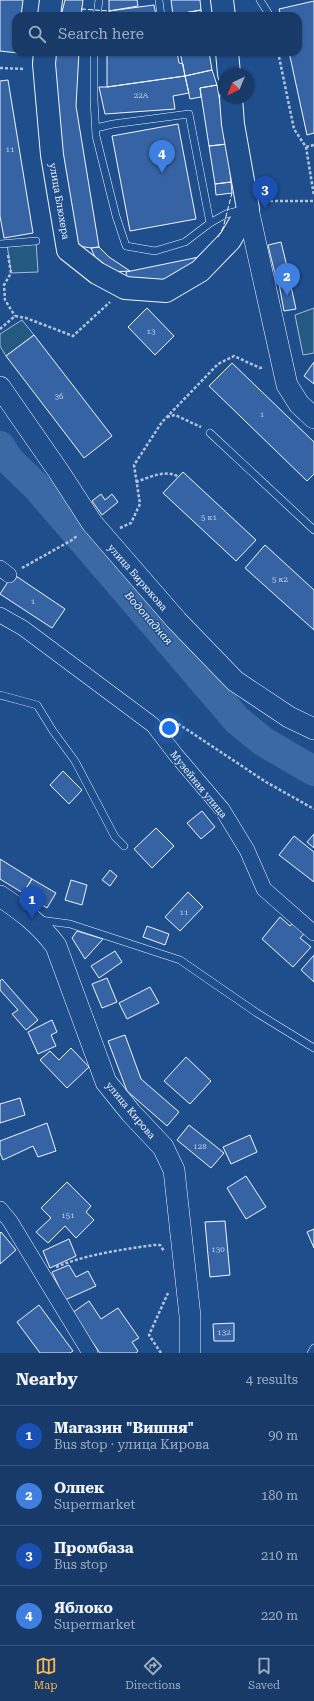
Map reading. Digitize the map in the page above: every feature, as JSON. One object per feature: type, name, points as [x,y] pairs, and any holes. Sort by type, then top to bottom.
[{"type":"main road","points":[[50,12],[51,0]]},
{"type":"main road","points":[[222,0],[224,12]]},
{"type":"main road","name":"улица Блюхера","points":[[45,56],[44,64],[52,155],[68,250],[97,273],[125,288],[166,291],[200,271],[230,240],[248,208]]},
{"type":"main road","points":[[227,56],[228,68]]},
{"type":"main road","points":[[231,104],[233,124],[248,208]]},
{"type":"street","points":[[248,208],[287,385],[299,404],[314,417]]},
{"type":"street","name":"улица Бирюкова","points":[[0,387],[92,523],[177,621],[235,680],[289,717],[314,729]]},
{"type":"street","name":"Музейная улица","points":[[0,615],[23,628],[153,725],[176,755],[222,809],[247,850],[264,889],[314,933]]},
{"type":"street","name":"улица Кирова","points":[[2,900],[33,920],[45,930],[56,946],[106,1082],[130,1112],[163,1147],[174,1170],[190,1316],[190,1353]]},
{"type":"street","points":[[0,1209],[10,1221],[90,1353]]},
{"type":"lane","points":[[98,12],[99,0]]},
{"type":"lane","points":[[159,0],[160,12]]},
{"type":"lane","points":[[260,0],[268,12]]},
{"type":"lane","points":[[94,56],[96,136],[116,216],[126,246],[155,251],[185,242],[210,222],[226,214],[248,208]]},
{"type":"lane","points":[[96,128],[113,124],[189,114],[210,222]]},
{"type":"lane","points":[[3,244],[36,241]]},
{"type":"lane","points":[[210,433],[314,530]]},
{"type":"lane","points":[[0,695],[38,705],[53,731],[75,761],[115,837],[124,846]]},
{"type":"lane","points":[[33,920],[70,924],[180,960],[314,1048]]},
{"type":"lane","points":[[311,1353],[314,1348]]},
{"type":"path","points":[[279,56],[294,129],[306,147],[314,196]]},
{"type":"path","points":[[0,68],[32,70]]},
{"type":"path","points":[[306,147],[314,145]]},
{"type":"path","points":[[278,202],[314,201]]},
{"type":"path","points":[[3,244],[11,273],[4,285],[6,300],[15,316]]},
{"type":"path","points":[[15,316],[26,318],[73,336],[125,288]]},
{"type":"path","points":[[0,329],[15,316]]},
{"type":"path","points":[[103,537],[131,522],[140,504],[134,465],[166,417],[218,364],[234,356],[260,368],[282,362]]},
{"type":"path","points":[[166,417],[175,415],[193,422],[210,433]]},
{"type":"path","points":[[136,482],[154,475],[173,473],[179,476]]},
{"type":"path","points":[[4,571],[72,540]]},
{"type":"path","points":[[153,725],[174,721],[266,782],[314,809]]},
{"type":"path","points":[[42,1274],[82,1257],[146,1246],[160,1245],[164,1250],[164,1256]]},
{"type":"path","points":[[160,1353],[150,1335],[168,1293]]},
{"type":"shaded area","points":[[36,241],[38,272],[11,273],[7,244]]},
{"type":"shaded area","points":[[314,308],[314,353],[303,355],[295,315]]},
{"type":"shaded area","points":[[22,320],[34,335],[6,356],[0,346],[0,334]]},
{"type":"building","points":[[0,0],[23,0],[22,12],[12,12],[12,52],[0,51]]},
{"type":"building","points":[[65,0],[83,0],[82,12],[62,12]]},
{"type":"building","points":[[109,0],[137,0],[138,6],[109,11]]},
{"type":"building","points":[[171,0],[200,0],[201,10],[190,12],[173,12]]},
{"type":"building","points":[[314,1],[314,133],[307,135],[290,56],[302,56],[302,12],[280,12],[279,9]]},
{"type":"building","points":[[154,5],[155,12],[109,12]]},
{"type":"building","points":[[201,10],[201,12],[190,12]]},
{"type":"building","points":[[56,56],[79,56],[76,106],[99,247],[91,248],[72,245],[54,75]]},
{"type":"building","points":[[107,56],[178,56],[179,63],[183,64],[185,76],[107,87]]},
{"type":"building","points":[[181,56],[210,56],[212,70],[185,76]]},
{"type":"building","points":[[212,70],[217,85],[200,88],[201,97],[190,99],[185,76]]},
{"type":"building","points":[[185,76],[189,93],[173,96],[175,109],[105,114],[99,87]]},
{"type":"building","points":[[8,80],[33,233],[4,238],[0,216],[0,81]]},
{"type":"building","points":[[217,85],[218,104],[220,104],[227,144],[209,146],[200,88]]},
{"type":"building","points":[[178,124],[196,219],[130,231],[112,136]]},
{"type":"building","points":[[227,144],[231,182],[215,184],[209,146]]},
{"type":"building","points":[[231,182],[232,193],[216,195],[215,184]]},
{"type":"building","points":[[281,242],[290,279],[277,282],[268,245]]},
{"type":"building","points":[[99,247],[109,257],[130,271],[112,272],[97,262],[91,248]]},
{"type":"building","points":[[199,257],[197,267],[167,280],[128,283],[126,272]]},
{"type":"building","points":[[290,282],[296,309],[284,311],[279,284]]},
{"type":"building","points":[[147,308],[174,336],[155,355],[128,327]]},
{"type":"building","points":[[34,335],[112,436],[84,458],[6,356]]},
{"type":"building","points":[[314,362],[314,384],[304,376]]},
{"type":"building","points":[[232,363],[314,442],[314,474],[307,481],[209,386]]},
{"type":"building","points":[[183,472],[256,540],[236,561],[163,493]]},
{"type":"building","points":[[101,494],[105,500],[112,494],[118,502],[102,515],[92,501]]},
{"type":"building","points":[[265,545],[314,590],[314,630],[245,568]]},
{"type":"building","points":[[13,574],[65,609],[52,628],[0,594]]},
{"type":"building","points":[[63,771],[82,790],[69,804],[50,785]]},
{"type":"building","points":[[202,811],[215,827],[201,839],[187,823]]},
{"type":"building","points":[[156,828],[174,846],[152,868],[134,849]]},
{"type":"building","points":[[314,834],[314,848],[307,842]]},
{"type":"building","points":[[294,836],[314,852],[314,882],[279,855]]},
{"type":"building","points":[[0,859],[32,879],[23,893],[0,879]]},
{"type":"building","points":[[110,870],[117,876],[110,886],[102,880]]},
{"type":"building","points":[[32,879],[56,893],[47,908],[23,893]]},
{"type":"building","points":[[71,880],[87,885],[82,905],[65,900]]},
{"type":"building","points":[[188,892],[203,907],[180,931],[165,917]]},
{"type":"building","points":[[280,917],[290,926],[293,923],[305,933],[300,938],[311,947],[293,967],[262,939]]},
{"type":"building","points":[[147,926],[169,934],[165,945],[143,937]]},
{"type":"building","points":[[77,931],[103,939],[85,959],[72,938]]},
{"type":"building","points":[[115,951],[122,962],[99,978],[91,966]]},
{"type":"building","points":[[314,955],[314,982],[301,970]]},
{"type":"building","points":[[107,978],[117,1002],[102,1008],[92,984]]},
{"type":"building","points":[[2,979],[38,1020],[26,1030],[12,1014],[18,1010],[0,990],[0,981]]},
{"type":"building","points":[[150,987],[159,1003],[127,1019],[119,1003]]},
{"type":"building","points":[[52,1020],[57,1032],[51,1035],[56,1046],[38,1054],[28,1032]]},
{"type":"building","points":[[125,1035],[141,1079],[179,1112],[167,1126],[127,1091],[108,1041]]},
{"type":"building","points":[[71,1048],[89,1067],[67,1088],[40,1060],[50,1051],[59,1060]]},
{"type":"building","points":[[186,1057],[211,1081],[190,1104],[164,1081]]},
{"type":"building","points":[[20,1098],[25,1115],[0,1123],[0,1104]]},
{"type":"building","points":[[47,1123],[56,1151],[38,1157],[33,1146],[3,1160],[0,1153],[0,1141]]},
{"type":"building","points":[[189,1125],[224,1153],[211,1168],[177,1140]]},
{"type":"building","points":[[250,1135],[257,1152],[231,1164],[223,1147]]},
{"type":"building","points":[[246,1176],[266,1207],[246,1219],[227,1188]]},
{"type":"building","points":[[67,1182],[91,1206],[86,1212],[94,1220],[76,1238],[65,1226],[48,1243],[36,1232],[51,1218],[41,1208]]},
{"type":"building","points":[[225,1221],[230,1275],[210,1277],[205,1222]]},
{"type":"building","points":[[314,1229],[314,1248],[307,1232]]},
{"type":"building","points":[[1,1232],[16,1250],[0,1264],[0,1233]]},
{"type":"building","points":[[69,1239],[76,1256],[50,1268],[43,1251]]},
{"type":"building","points":[[69,1265],[76,1277],[88,1271],[96,1286],[65,1300],[52,1272]]},
{"type":"building","points":[[89,1301],[101,1319],[118,1308],[139,1338],[132,1342],[138,1351],[136,1353],[100,1353],[72,1313]]},
{"type":"building","points":[[39,1305],[73,1351],[70,1353],[40,1353],[17,1322]]},
{"type":"building","points":[[234,1323],[234,1341],[214,1341],[213,1324]]},
{"type":"waterway","name":"Водопадная","points":[[0,446],[9,460],[38,488],[237,720],[264,742],[314,771]]},
{"type":"fence","points":[[81,9],[109,11]]},
{"type":"fence","points":[[218,237],[223,228],[232,193]]},
{"type":"place","name":"Яблоко","points":[[162,173]]},
{"type":"place","name":"Промбаза","points":[[265,209]]},
{"type":"place","name":"Олпек","points":[[287,296]]},
{"type":"place","name":"Магазин \"Вишня\"","points":[[32,919]]}]
